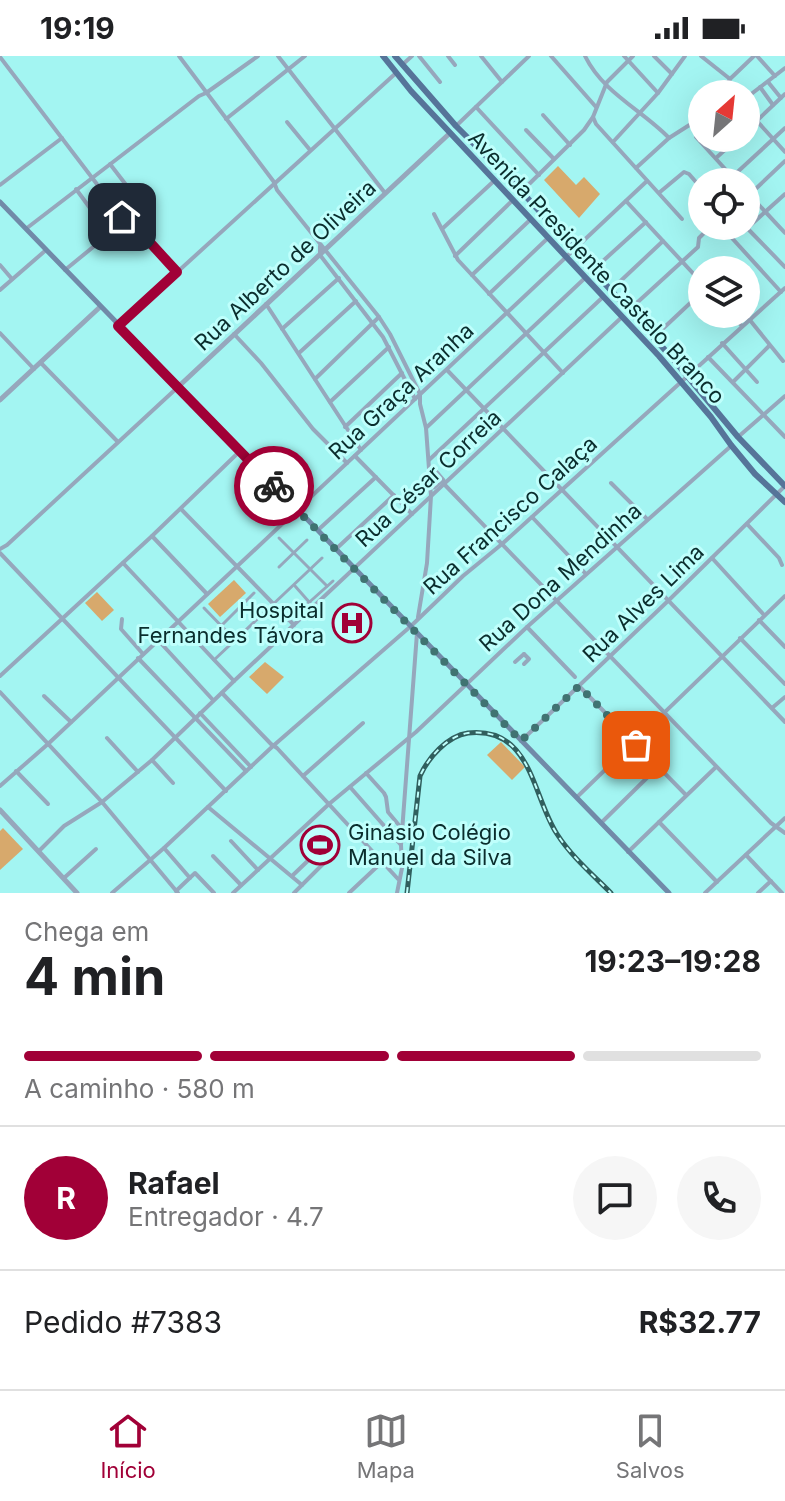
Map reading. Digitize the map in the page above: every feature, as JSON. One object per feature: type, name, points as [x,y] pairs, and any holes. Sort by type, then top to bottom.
[{"type":"main road","name":"Avenida Presidente Castelo Branco","points":[[383,56],[411,91],[566,258],[785,486]]},
{"type":"main road","name":"Avenida Presidente Castelo Branco","points":[[395,56],[456,126],[551,223],[654,338],[731,445],[755,474],[785,502]]},
{"type":"main road","points":[[0,202],[669,893]]},
{"type":"main road","points":[[542,231],[551,223]]},
{"type":"street","points":[[179,56],[322,250],[379,317],[420,394],[431,496],[427,563],[418,620]]},
{"type":"street","points":[[27,228],[199,96],[258,56]]},
{"type":"street","points":[[278,56],[385,193]]},
{"type":"street","points":[[226,119],[305,56]]},
{"type":"street","points":[[402,65],[412,56]]},
{"type":"street","points":[[419,56],[440,82]]},
{"type":"street","points":[[448,56],[455,65]]},
{"type":"street","points":[[481,56],[502,83]]},
{"type":"street","points":[[456,126],[529,56]]},
{"type":"street","points":[[551,56],[596,107]]},
{"type":"street","points":[[585,56],[606,85],[669,138]]},
{"type":"street","points":[[522,192],[584,130],[611,76],[626,58],[633,56]]},
{"type":"street","points":[[654,56],[672,74]]},
{"type":"street","points":[[613,142],[658,93],[685,56]]},
{"type":"street","points":[[701,56],[730,79],[756,56],[775,76]]},
{"type":"street","points":[[0,57],[122,217],[177,272]]},
{"type":"street","points":[[626,58],[658,93]]},
{"type":"street","points":[[774,105],[760,87],[785,68]]},
{"type":"street","points":[[118,326],[396,73]]},
{"type":"street","points":[[760,117],[783,96],[768,82]]},
{"type":"street","points":[[476,107],[539,175]]},
{"type":"street","points":[[543,115],[570,145]]},
{"type":"street","points":[[593,117],[682,219]]},
{"type":"street","points":[[287,122],[310,150]]},
{"type":"street","points":[[760,125],[785,152]]},
{"type":"street","points":[[636,168],[669,138],[688,126]]},
{"type":"street","points":[[742,168],[785,128]]},
{"type":"street","points":[[526,130],[554,159]]},
{"type":"street","name":"Rua Alberto de Oliveira","points":[[0,551],[450,133]]},
{"type":"street","points":[[0,185],[62,138]]},
{"type":"street","points":[[709,152],[724,168]]},
{"type":"street","points":[[715,159],[721,152]]},
{"type":"street","points":[[760,183],[785,161]]},
{"type":"street","points":[[65,270],[140,210],[142,205],[110,164]]},
{"type":"street","points":[[660,192],[684,172],[688,174]]},
{"type":"street","points":[[442,229],[495,180]]},
{"type":"street","name":"Rua Graça Aranha","points":[[0,786],[647,181]]},
{"type":"street","points":[[76,189],[109,234]]},
{"type":"street","points":[[760,216],[784,196]]},
{"type":"street","points":[[455,256],[513,200]]},
{"type":"street","points":[[626,201],[688,268]]},
{"type":"street","points":[[760,208],[785,233]]},
{"type":"street","points":[[434,214],[455,256],[563,373]]},
{"type":"street","points":[[472,275],[531,219]]},
{"type":"street","points":[[593,270],[646,222]]},
{"type":"street","points":[[489,294],[548,238]]},
{"type":"street","points":[[629,310],[698,247],[699,240]]},
{"type":"street","points":[[735,240],[783,290]]},
{"type":"street","points":[[759,240],[785,267]]},
{"type":"street","points":[[611,290],[663,241]]},
{"type":"street","points":[[0,290],[46,250]]},
{"type":"street","points":[[322,250],[389,347],[420,404]]},
{"type":"street","points":[[0,265],[12,279]]},
{"type":"street","points":[[282,329],[339,278]]},
{"type":"street","points":[[426,428],[585,278]]},
{"type":"street","name":"Rua Francisco Calaça","points":[[760,310],[783,290]]},
{"type":"street","points":[[429,460],[603,297]]},
{"type":"street","points":[[299,354],[356,301]]},
{"type":"street","points":[[266,304],[361,450]]},
{"type":"street","points":[[654,338],[688,305]]},
{"type":"street","points":[[0,400],[100,307]]},
{"type":"street","points":[[315,379],[379,317]]},
{"type":"street","name":"Rua César Correia","points":[[39,851],[64,826],[102,802],[152,760],[622,317]]},
{"type":"street","name":"Rua Francisco Calaça","points":[[112,893],[740,328]]},
{"type":"street","points":[[756,328],[783,361]]},
{"type":"street","points":[[0,333],[34,369]]},
{"type":"street","points":[[234,334],[313,429],[347,463]]},
{"type":"street","points":[[722,343],[757,382]]},
{"type":"street","points":[[733,382],[769,346]]},
{"type":"street","points":[[330,402],[389,347]]},
{"type":"street","points":[[708,357],[785,437]]},
{"type":"street","points":[[41,363],[118,442]]},
{"type":"street","points":[[447,370],[785,722]]},
{"type":"street","points":[[345,427],[402,373]]},
{"type":"street","points":[[738,437],[785,396]]},
{"type":"street","points":[[777,404],[785,410]]},
{"type":"street","name":"Rua Dona Mendinha","points":[[233,893],[731,445]]},
{"type":"street","points":[[0,676],[240,451]]},
{"type":"street","points":[[355,456],[412,514]]},
{"type":"street","points":[[432,468],[444,480],[435,488],[434,488],[432,468]]},
{"type":"street","points":[[281,493],[304,470]]},
{"type":"street","points":[[318,530],[376,477]]},
{"type":"street","points":[[611,483],[647,519]]},
{"type":"street","points":[[444,484],[771,823],[785,833]]},
{"type":"street","name":"Rua Alves Lima","points":[[521,741],[785,486]]},
{"type":"street","points":[[336,549],[394,495]]},
{"type":"street","points":[[181,509],[294,625]]},
{"type":"street","points":[[532,517],[586,574]]},
{"type":"street","points":[[747,524],[782,565]]},
{"type":"street","points":[[152,536],[207,594]]},
{"type":"street","points":[[279,538],[327,586]]},
{"type":"street","points":[[279,567],[307,540]]},
{"type":"street","points":[[0,551],[226,791]]},
{"type":"street","points":[[214,660],[322,558]]},
{"type":"street","points":[[712,558],[764,615]]},
{"type":"street","points":[[123,563],[234,681]]},
{"type":"street","points":[[304,607],[333,581]]},
{"type":"street","points":[[295,586],[310,603]]},
{"type":"street","points":[[207,640],[254,593]]},
{"type":"street","points":[[577,798],[785,596]]},
{"type":"street","points":[[780,600],[785,605]]},
{"type":"street","points":[[204,608],[235,640]]},
{"type":"street","points":[[122,619],[121,629],[140,656],[246,771]]},
{"type":"street","points":[[759,620],[785,647]]},
{"type":"street","points":[[527,627],[575,677]]},
{"type":"street","points":[[397,893],[402,868],[401,845],[417,633]]},
{"type":"street","points":[[740,638],[785,684]]},
{"type":"street","points":[[158,640],[214,700]]},
{"type":"street","points":[[515,662],[524,654],[529,659],[524,664]]},
{"type":"street","points":[[579,686],[686,795]]},
{"type":"street","points":[[0,692],[102,802],[177,892],[196,873],[214,893]]},
{"type":"street","points":[[222,693],[398,879]]},
{"type":"street","points":[[44,696],[71,722]]},
{"type":"street","points":[[772,708],[785,697]]},
{"type":"street","points":[[200,713],[251,767]]},
{"type":"street","points":[[303,776],[363,723]]},
{"type":"street","points":[[107,738],[138,772]]},
{"type":"street","points":[[152,760],[173,783]]},
{"type":"street","points":[[628,852],[717,766]]},
{"type":"street","points":[[601,823],[658,767]]},
{"type":"street","points":[[16,771],[48,804]]},
{"type":"street","points":[[366,773],[384,793],[389,814],[403,830]]},
{"type":"street","points":[[350,787],[401,845]]},
{"type":"street","points":[[208,807],[302,885]]},
{"type":"street","points":[[0,810],[77,893]]},
{"type":"street","points":[[705,893],[785,818]]},
{"type":"street","points":[[659,822],[717,882]]},
{"type":"street","points":[[231,841],[258,870]]},
{"type":"street","points":[[164,848],[190,878]]},
{"type":"street","points":[[64,878],[96,849]]},
{"type":"street","points":[[292,877],[316,853]]},
{"type":"street","points":[[746,855],[782,893]]},
{"type":"street","points":[[213,856],[241,885]]},
{"type":"street","points":[[294,893],[325,862]]},
{"type":"street","points":[[349,893],[382,862]]},
{"type":"street","points":[[758,893],[771,881]]},
{"type":"shaded area","points":[[558,166],[576,185],[584,177],[600,194],[579,218],[544,180]]},
{"type":"shaded area","points":[[234,580],[246,593],[220,617],[208,604]]},
{"type":"shaded area","points":[[97,592],[114,610],[102,621],[85,603]]},
{"type":"shaded area","points":[[265,662],[284,677],[267,694],[249,677]]},
{"type":"shaded area","points":[[501,742],[525,767],[512,780],[487,755]]},
{"type":"shaded area","points":[[3,828],[23,849],[0,870],[0,831]]},
{"type":"railway","points":[[407,893],[420,776],[439,749],[453,738],[468,733],[489,734],[505,740],[518,752],[557,834],[611,893]]},
{"type":"way so far","points":[[274,486],[521,741],[579,686],[636,745]]},
{"type":"place","name":"Hospital Fernandes Távora","points":[[352,623]]},
{"type":"place","name":"Ginásio Colégio Manuel da Silva","points":[[320,845]]},
{"type":"route","points":[[122,217],[133,224],[177,272],[118,326],[274,486]]}]
